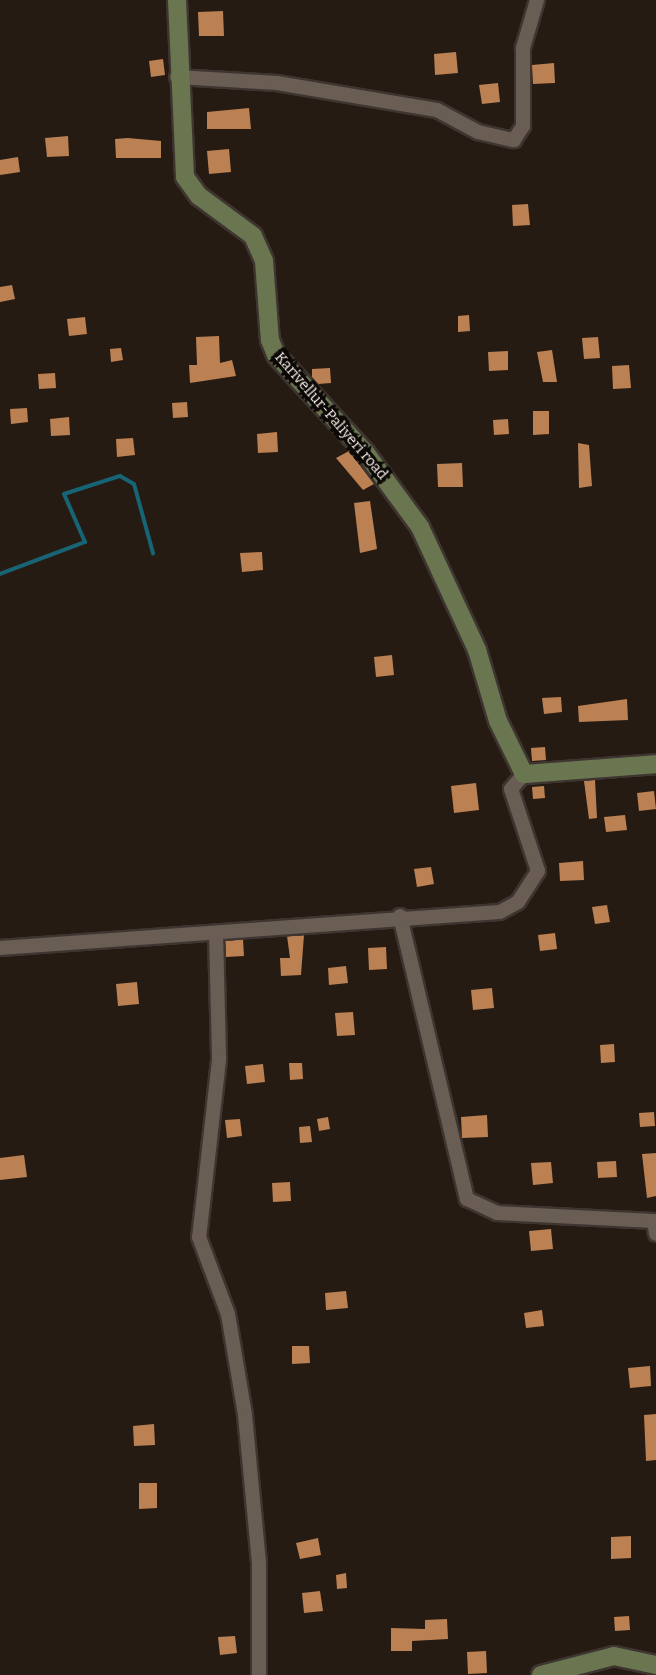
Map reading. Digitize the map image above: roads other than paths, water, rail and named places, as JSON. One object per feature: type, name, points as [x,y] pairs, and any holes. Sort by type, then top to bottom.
[{"type":"main road","name":"Karivellur-Paliyeri road","points":[[177,0],[177,77],[185,177],[199,196],[253,236],[264,261],[276,355],[365,452],[420,527],[477,650],[498,721],[524,774]]},
{"type":"main road","points":[[524,774],[656,764]]},
{"type":"main road","points":[[541,1675],[614,1656],[656,1665]]},
{"type":"street","points":[[177,77],[277,83],[437,110],[478,132],[514,140],[523,126],[523,48],[537,0]]},
{"type":"street","points":[[0,948],[216,933],[400,916],[500,912],[528,890],[538,871],[511,789],[524,774]]},
{"type":"street","points":[[400,916],[468,1199],[497,1214],[654,1221],[656,1234]]},
{"type":"street","points":[[216,933],[219,1060],[199,1237],[228,1314],[250,1451],[260,1564],[260,1675]]},
{"type":"waterway","points":[[0,574],[85,542],[64,494],[120,476],[134,484],[153,553]]}]
